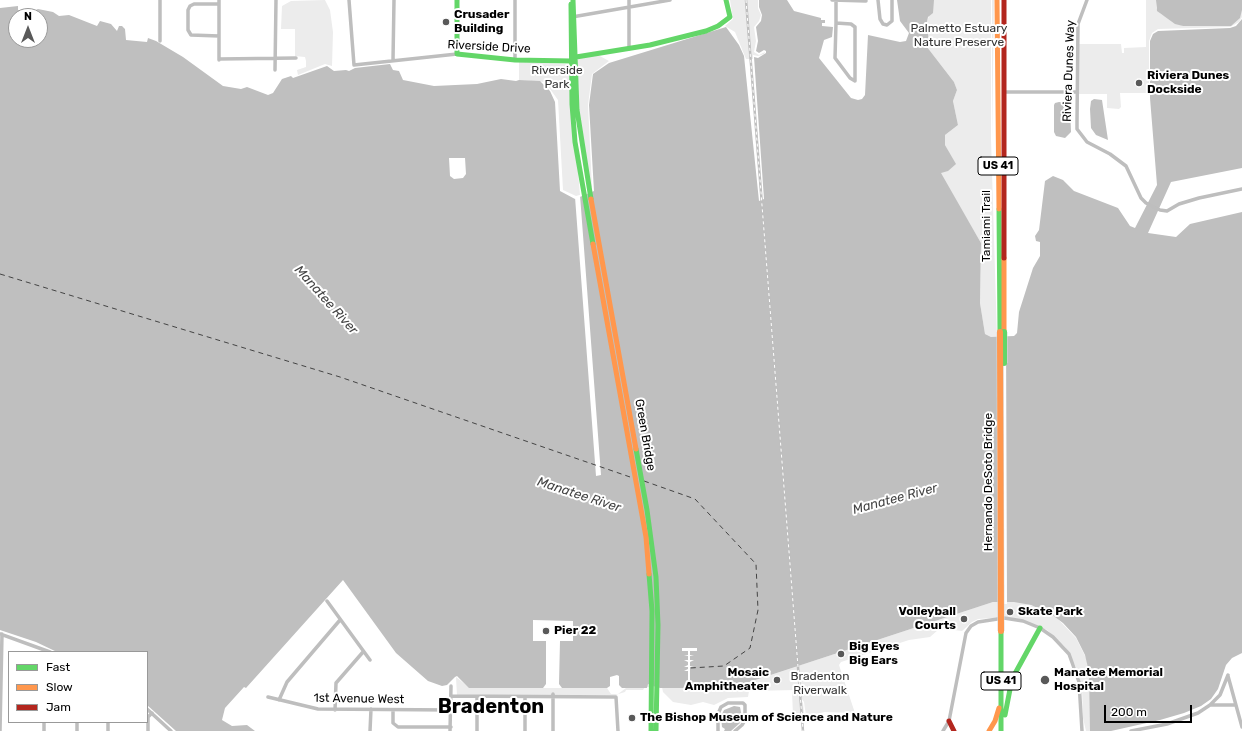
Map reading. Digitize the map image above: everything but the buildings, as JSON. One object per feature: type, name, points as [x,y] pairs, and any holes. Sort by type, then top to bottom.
[{"type":"main road","points":[[456,54],[457,0]]},
{"type":"main road","points":[[572,0],[574,128],[586,186]]},
{"type":"main road","name":"Riverside Drive","points":[[456,54],[515,60],[573,59],[629,49],[697,34],[715,28],[730,16],[726,0]]},
{"type":"main road","name":"Tamiami Trail","points":[[997,0],[1001,185],[1002,332]]},
{"type":"main road","name":"Tamiami Trail","points":[[1001,185],[1004,92],[1004,0]]},
{"type":"main road","points":[[573,16],[570,31],[574,66],[575,96],[586,186]]},
{"type":"main road","name":"Green Bridge","points":[[586,186],[646,537],[652,605],[654,690]]},
{"type":"main road","name":"Hernando DeSoto Bridge","points":[[1002,332],[1003,631]]},
{"type":"main road","points":[[1005,715],[1012,679],[1040,628]]},
{"type":"main road","name":"US 41","points":[[1001,731],[1003,631]]},
{"type":"main road","name":"US 41","points":[[1003,631],[1005,731]]},
{"type":"main road","points":[[651,731],[654,690]]},
{"type":"main road","points":[[654,690],[656,731]]},
{"type":"main road","points":[[989,731],[995,721],[1001,701]]},
{"type":"main road","points":[[949,721],[954,731]]},
{"type":"street","points":[[160,0],[160,41]]},
{"type":"street","points":[[275,70],[276,0]]},
{"type":"street","name":"Riverside Drive","points":[[349,0],[354,65],[456,54]]},
{"type":"street","points":[[393,60],[394,0]]},
{"type":"street","points":[[515,0],[515,60]]},
{"type":"street","points":[[629,0],[629,49]]},
{"type":"street","points":[[573,16],[629,8],[670,0]]},
{"type":"street","points":[[836,23],[851,24],[855,27],[855,82],[847,75],[835,58],[836,23],[834,0],[866,1]]},
{"type":"street","points":[[878,0],[880,19],[883,24],[887,25],[892,21],[892,0]]},
{"type":"street","name":"Riviera Dunes Way","points":[[1087,0],[1078,24],[1077,130],[1087,142],[1110,154],[1126,166],[1141,198],[1146,203],[1160,210],[1167,211],[1180,204],[1199,198],[1242,189]]},
{"type":"street","points":[[219,36],[190,35],[188,30],[188,10],[190,6],[194,4],[219,2],[219,36],[219,60],[275,60],[296,58]]},
{"type":"street","points":[[847,75],[856,72]]},
{"type":"street","points":[[1004,92],[1077,92]]},
{"type":"street","points":[[327,601],[370,660]]},
{"type":"street","points":[[943,731],[949,721],[966,633],[971,626],[978,622],[989,619],[1013,619],[1040,628],[1059,642],[1069,654],[1075,667],[1080,687],[1082,731]]},
{"type":"street","points":[[279,700],[287,682],[340,620]]},
{"type":"street","points":[[0,731],[1,634],[45,651]]},
{"type":"street","points":[[335,710],[336,683],[363,652]]},
{"type":"street","points":[[1131,731],[1184,719],[1210,705],[1222,691],[1228,675],[1242,727]]},
{"type":"street","points":[[393,710],[393,723],[395,726],[450,729],[452,686]]},
{"type":"street","points":[[451,696],[526,697],[553,695],[616,697],[618,731]]},
{"type":"street","points":[[553,695],[553,731]]},
{"type":"street","points":[[477,696],[477,731]]},
{"type":"street","name":"1st Avenue West","points":[[268,697],[313,709],[451,710]]},
{"type":"street","points":[[525,731],[526,697]]},
{"type":"street","points":[[718,731],[718,714],[722,707],[728,703],[743,703],[745,705],[745,720],[735,731]]},
{"type":"street","points":[[1210,705],[1236,705]]},
{"type":"street","points":[[148,710],[171,731]]},
{"type":"street","points":[[370,731],[371,710]]},
{"type":"street","points":[[148,731],[148,717],[152,713]]},
{"type":"street","points":[[1155,726],[1155,731]]},
{"type":"green space","points":[[325,0],[330,10],[333,32],[332,66],[325,64],[298,75],[297,70],[306,67],[306,61],[305,57],[295,56],[295,29],[281,29],[282,6],[291,1]]},
{"type":"green space","points":[[730,0],[758,0],[758,8],[761,15],[759,21],[754,27],[756,41],[754,52],[759,55],[765,52],[764,54],[758,56],[753,55],[753,59],[746,59],[735,32],[725,26],[733,19]]},
{"type":"green space","name":"Palmetto Estuary Nature Preserve","points":[[934,0],[991,0],[991,139],[997,337],[991,337],[985,334],[980,303],[981,243],[940,173],[955,164],[945,145],[945,135],[958,125],[953,101],[957,90],[954,82],[927,47],[927,22]]},
{"type":"green space","points":[[992,0],[994,0],[992,144]]},
{"type":"green space","points":[[1146,0],[1156,0],[1156,8],[1161,14],[1183,26],[1225,26],[1241,14],[1242,0],[1242,17],[1239,22],[1230,27],[1158,29],[1152,33],[1149,41],[1149,93],[1120,93],[1121,107],[1119,109],[1107,108],[1107,94],[1079,94],[1079,44],[1121,44],[1122,53],[1124,53],[1124,48],[1146,47]]},
{"type":"green space","points":[[598,55],[609,61],[592,74],[588,105],[592,187],[590,188],[580,127],[577,59]]},
{"type":"green space","name":"Riverside Park","points":[[519,62],[566,64],[569,67],[580,195],[576,196],[563,190],[558,100],[545,82],[519,80]]},
{"type":"green space","name":"Bradenton Riverwalk","points":[[993,602],[1019,602],[1040,608],[1057,618],[1076,638],[1087,660],[1090,677],[1090,731],[1086,731],[1083,718],[1082,688],[1078,671],[1065,647],[1047,630],[1023,620],[1008,617],[978,619],[962,631],[954,630],[951,626],[938,630],[930,637],[909,640],[841,662],[839,665],[855,713],[825,712],[806,716],[804,702],[796,690],[749,691],[748,697],[728,698],[714,705],[703,702],[691,705],[673,702],[663,692],[662,687],[645,687],[643,690],[626,690],[625,692],[615,695],[457,696],[456,677],[470,688],[607,688],[611,694],[618,694],[626,688],[642,688],[644,679],[665,688],[731,688]]},
{"type":"green space","points":[[792,692],[796,692],[803,703],[804,714],[793,715]]},
{"type":"water","name":"Manatee River","points":[[759,0],[787,0],[794,11],[825,20],[825,23],[822,23],[822,26],[833,27],[832,37],[824,40],[819,58],[851,98],[858,100],[862,99],[865,95],[868,35],[900,42],[906,41],[909,33],[900,21],[897,0],[934,0],[933,13],[928,17],[927,22],[929,45],[927,47],[954,82],[957,90],[953,101],[958,125],[945,135],[945,145],[956,164],[948,171],[941,173],[981,243],[980,303],[985,334],[991,337],[1014,336],[1017,333],[1019,312],[1033,268],[1040,256],[1040,242],[1036,241],[1035,236],[1039,230],[1045,181],[1053,176],[1063,180],[1074,191],[1118,208],[1130,226],[1135,228],[1157,185],[1150,98],[1150,41],[1153,34],[1158,31],[1230,28],[1236,26],[1242,19],[1242,168],[1171,182],[1148,233],[1176,237],[1190,224],[1242,212],[1242,653],[1232,658],[1226,665],[1218,689],[1211,699],[1201,706],[1184,713],[1160,720],[1111,731],[1090,731],[1089,672],[1085,655],[1076,637],[1063,623],[1051,614],[1031,605],[1014,602],[993,602],[731,688],[660,688],[648,684],[647,688],[622,688],[619,685],[619,676],[617,675],[610,677],[610,686],[607,688],[562,688],[559,684],[560,641],[573,641],[573,621],[533,620],[533,641],[546,641],[546,684],[543,688],[469,688],[457,676],[447,685],[442,686],[428,681],[396,653],[343,580],[246,688],[244,687],[225,708],[222,720],[232,726],[247,725],[255,731],[176,731],[148,706],[148,651],[55,651],[36,642],[0,630],[0,8],[18,6],[18,8],[8,8],[8,48],[48,48],[48,11],[59,16],[69,15],[97,26],[100,21],[111,24],[117,31],[119,26],[122,26],[125,29],[126,40],[147,42],[148,38],[156,41],[183,57],[223,86],[241,89],[247,87],[268,95],[273,93],[282,79],[291,76],[293,78],[327,66],[334,71],[349,71],[355,68],[390,64],[393,70],[399,71],[403,80],[434,86],[477,84],[501,79],[516,81],[540,81],[550,91],[555,102],[560,191],[575,199],[594,191],[589,105],[593,74],[609,63],[726,27],[739,45],[744,56],[759,201],[764,199],[754,57],[758,58],[766,53],[764,50],[759,53],[756,51],[758,41],[756,27],[761,21],[762,15],[759,7]]},
{"type":"water","points":[[1156,0],[1242,0],[1242,10],[1240,18],[1231,26],[1183,26],[1175,24],[1157,11]]},
{"type":"water","points":[[1094,99],[1102,100],[1108,140],[1096,135],[1091,128],[1090,109],[1091,101]]},
{"type":"water","points":[[1055,103],[1068,103],[1070,106],[1071,132],[1065,138],[1056,136],[1054,132],[1054,105]]},
{"type":"water","points":[[734,706],[740,707],[742,717],[740,723],[731,731],[724,731],[725,729],[722,727],[721,716],[724,710]]},
{"type":"pier","points":[[449,158],[465,158],[466,174],[463,178],[454,179],[450,176]]},
{"type":"pier","points":[[580,195],[601,475],[596,476],[575,197]]},
{"type":"pier","points":[[998,335],[1006,335],[1007,604],[999,604]]},
{"type":"pier","points":[[682,648],[697,648],[697,651],[690,651],[690,655],[694,655],[690,656],[690,660],[694,660],[690,662],[690,666],[694,666],[690,667],[690,688],[688,688],[688,671],[684,671],[688,669],[688,667],[684,667],[688,665],[688,662],[684,660],[688,660],[688,656],[684,655],[688,655],[688,651],[682,651]]},
{"type":"ferry route","points":[[0,274],[340,377],[633,478]]},
{"type":"ferry route","points":[[644,481],[695,499],[756,564],[758,610],[750,648],[724,666],[690,668]]},
{"type":"railway","points":[[746,0],[803,731]]},
{"type":"traffic: fast","points":[[457,0],[457,54],[515,60],[571,61]]},
{"type":"traffic: fast","points":[[573,0],[577,110],[591,199]]},
{"type":"traffic: fast","points":[[576,57],[650,45],[706,31],[718,26],[730,17],[726,0]]},
{"type":"traffic: fast","points":[[571,4],[572,104],[575,142],[593,244]]},
{"type":"traffic: fast","points":[[999,209],[1000,332]]},
{"type":"traffic: fast","points":[[1004,332],[1004,363]]},
{"type":"traffic: fast","points":[[636,449],[647,510],[656,577],[658,625],[656,731]]},
{"type":"traffic: fast","points":[[649,574],[652,611],[651,731]]},
{"type":"traffic: fast","points":[[1005,715],[1012,679],[1040,628]]},
{"type":"traffic: fast","points":[[1001,631],[1001,731]]},
{"type":"traffic: slow","points":[[997,0],[999,209]]},
{"type":"traffic: slow","points":[[591,199],[636,449]]},
{"type":"traffic: slow","points":[[593,244],[646,537],[649,574]]},
{"type":"traffic: slow","points":[[1004,258],[1004,332]]},
{"type":"traffic: slow","points":[[1000,332],[1001,631]]},
{"type":"traffic: slow","points":[[989,731],[995,721],[999,708]]},
{"type":"traffic: jam","points":[[1004,0],[1004,258]]},
{"type":"traffic: jam","points":[[949,721],[954,731]]},
{"type":"place","name":"Crusader Building","points":[[446,22]]},
{"type":"place","name":"Riviera Dunes Dockside","points":[[1139,83]]},
{"type":"place","name":"Skate Park","points":[[1010,612]]},
{"type":"place","name":"Volleyball Courts","points":[[964,619]]},
{"type":"place","name":"Pier 22","points":[[546,631]]},
{"type":"place","name":"Big Eyes Big Ears","points":[[841,654]]},
{"type":"place","name":"Mosaic Amphitheater","points":[[777,680]]},
{"type":"place","name":"Manatee Memorial Hospital","points":[[1045,680]]},
{"type":"place","name":"The Bishop Museum of Science and Nature","points":[[632,718]]},
{"type":"district","name":"Bradenton","points":[[491,707]]}]
